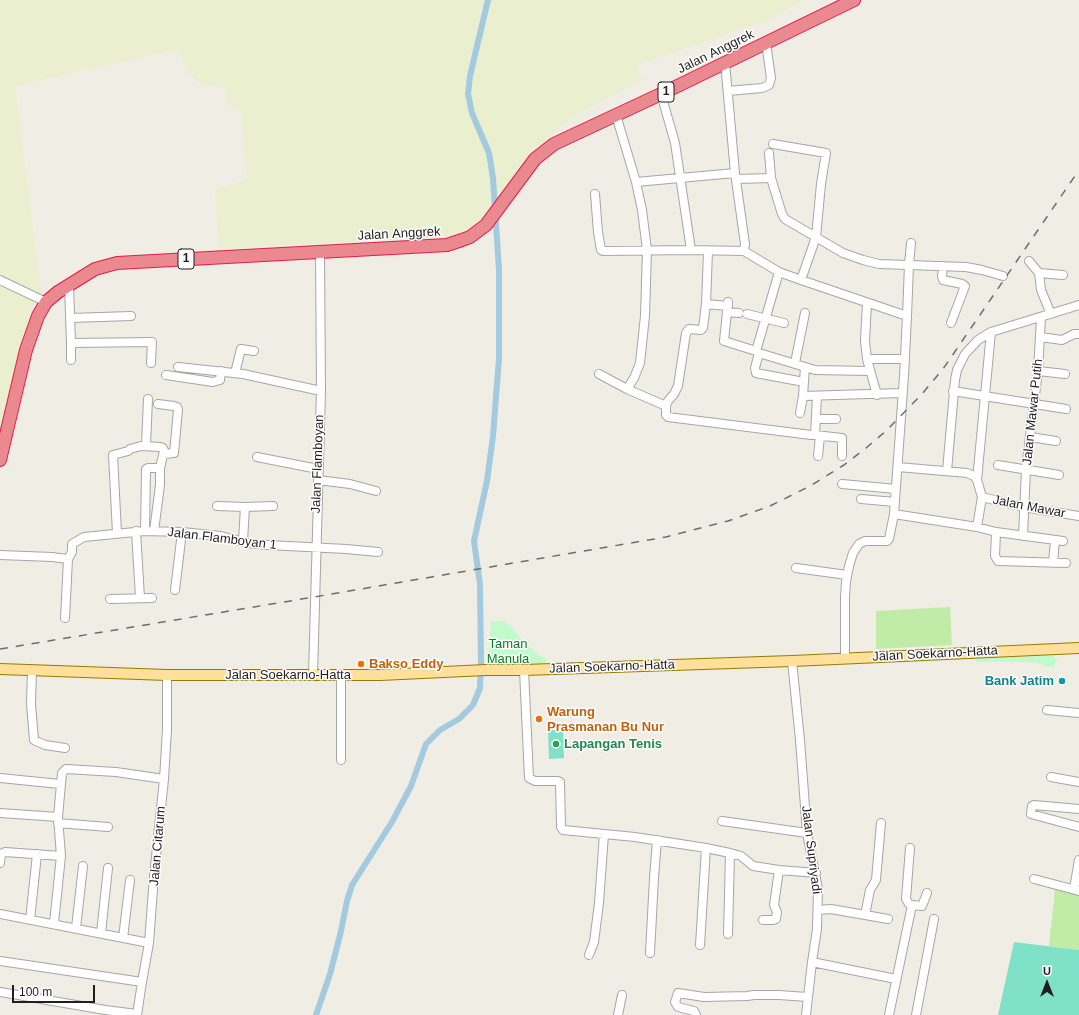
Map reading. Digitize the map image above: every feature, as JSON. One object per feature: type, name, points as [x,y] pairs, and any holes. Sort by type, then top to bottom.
[{"type":"highway","name":"Jalan Anggrek","points":[[0,460],[28,341],[38,316],[46,302],[58,292],[95,269],[117,263],[447,245],[470,237],[481,229],[496,212],[540,155],[554,144],[661,94],[854,0]]},
{"type":"main road","name":"Jalan Soekarno-Hatta","points":[[0,669],[167,675],[341,676],[799,660],[1079,648]]},
{"type":"street","points":[[728,91],[762,88],[769,85],[771,78],[766,43]]},
{"type":"street","points":[[725,62],[736,176],[745,244],[744,251]]},
{"type":"street","points":[[661,94],[675,143],[691,250]]},
{"type":"street","points":[[616,115],[636,182],[642,210],[647,250],[645,316],[640,363],[634,378],[627,389]]},
{"type":"street","points":[[773,144],[826,153],[821,184],[816,237],[801,280]]},
{"type":"street","points":[[769,153],[770,178],[783,217],[843,253],[879,264],[943,266],[982,270],[1003,276]]},
{"type":"street","points":[[636,182],[736,176],[770,178]]},
{"type":"street","points":[[595,194],[598,232],[601,250],[603,251],[744,251],[779,272],[906,316]]},
{"type":"street","points":[[845,658],[845,597],[847,575],[853,553],[859,544],[865,542],[887,541],[890,539],[894,514],[905,359],[906,316],[911,243]]},
{"type":"street","points":[[708,251],[706,304],[703,328],[701,330],[689,330],[686,333],[678,386],[668,401],[666,406],[666,415],[668,417],[842,438],[842,456]]},
{"type":"street","name":"Jalan Flamboyan","points":[[312,675],[321,391],[320,252]]},
{"type":"street","points":[[1029,260],[1039,273],[1041,290],[1051,314]]},
{"type":"street","points":[[943,266],[943,280],[965,286],[951,323]]},
{"type":"street","points":[[779,272],[765,318],[755,368],[756,373],[804,382]]},
{"type":"street","points":[[1039,273],[1063,275]]},
{"type":"street","points":[[0,280],[46,302]]},
{"type":"street","points":[[69,285],[71,360]]},
{"type":"street","points":[[867,303],[865,341],[869,371],[877,394]]},
{"type":"street","points":[[706,304],[728,307],[739,313]]},
{"type":"street","points":[[947,471],[953,391],[957,370],[972,345],[991,332],[1041,318],[1079,305]]},
{"type":"street","points":[[728,307],[724,341],[815,370],[869,371]]},
{"type":"street","points":[[748,314],[784,323]]},
{"type":"street","points":[[795,363],[805,314]]},
{"type":"street","points":[[71,318],[131,316]]},
{"type":"street","name":"Jalan Mawar Putih","points":[[1023,536],[1026,469],[1038,371],[1041,318]]},
{"type":"street","points":[[977,480],[991,332]]},
{"type":"street","points":[[1040,337],[1062,340],[1074,334],[1079,334]]},
{"type":"street","points":[[71,343],[152,342],[151,363]]},
{"type":"street","points":[[235,373],[241,349],[254,351]]},
{"type":"street","points":[[867,359],[905,359]]},
{"type":"street","points":[[178,367],[235,373],[321,391]]},
{"type":"street","points":[[800,413],[805,367]]},
{"type":"street","points":[[166,375],[213,382],[220,380],[221,371]]},
{"type":"street","points":[[1038,371],[1065,374]]},
{"type":"street","points":[[599,374],[627,389],[666,406]]},
{"type":"street","points":[[953,391],[1066,409]]},
{"type":"street","points":[[803,396],[902,393]]},
{"type":"street","points":[[817,396],[818,456]]},
{"type":"street","points":[[146,445],[148,399]]},
{"type":"street","points":[[158,404],[174,406],[177,407],[178,410],[174,453],[164,454]]},
{"type":"street","points":[[817,419],[836,419]]},
{"type":"street","points":[[1030,437],[1056,442]]},
{"type":"street","points":[[116,533],[113,482],[115,466],[113,454],[146,445],[161,447],[163,448],[164,454],[160,468],[160,491],[150,531]]},
{"type":"street","points":[[257,457],[318,469]]},
{"type":"street","points":[[998,465],[1060,475]]},
{"type":"street","points":[[898,467],[967,473],[974,476],[977,480]]},
{"type":"street","points":[[150,531],[146,469],[160,468]]},
{"type":"street","points":[[318,480],[350,484],[376,491]]},
{"type":"street","name":"Jalan Mawar","points":[[977,480],[982,497],[1024,507],[1079,516]]},
{"type":"street","points":[[842,484],[896,489]]},
{"type":"street","points":[[977,527],[982,497]]},
{"type":"street","points":[[861,499],[895,502]]},
{"type":"street","points":[[217,506],[273,506]]},
{"type":"street","points":[[243,541],[245,507]]},
{"type":"street","points":[[894,514],[977,527],[996,532],[1059,540],[1053,563]]},
{"type":"street","points":[[136,531],[140,598]]},
{"type":"street","name":"Jalan Flamboyan 1","points":[[68,559],[74,542],[84,537],[136,531],[182,532],[221,536],[268,545],[378,552]]},
{"type":"street","points":[[175,590],[182,532]]},
{"type":"street","points":[[996,532],[996,556],[998,561],[1066,563]]},
{"type":"street","points":[[0,555],[68,559],[65,618]]},
{"type":"street","points":[[796,568],[847,575]]},
{"type":"street","points":[[110,600],[152,598]]},
{"type":"street","name":"Jalan Supriyadi","points":[[799,660],[800,740],[807,833],[818,888],[817,929],[807,997],[806,1015]]},
{"type":"street","points":[[32,670],[31,704],[34,740],[45,745],[65,748]]},
{"type":"street","points":[[524,670],[529,778],[535,781],[560,782],[561,829],[657,840],[706,848],[741,856],[753,866],[816,873]]},
{"type":"street","name":"Jalan Citarum","points":[[137,1014],[149,943],[164,779],[167,730],[167,675]]},
{"type":"street","points":[[341,676],[341,760]]},
{"type":"street","points":[[1047,710],[1079,712]]},
{"type":"street","points":[[54,924],[61,856],[58,820],[60,784],[63,771],[70,769],[116,772],[164,779]]},
{"type":"street","points":[[1051,777],[1079,782]]},
{"type":"street","points":[[0,778],[60,784]]},
{"type":"street","points":[[1079,809],[1032,806],[1032,815],[1079,826]]},
{"type":"street","points":[[0,813],[108,827]]},
{"type":"street","points":[[722,821],[807,833]]},
{"type":"street","points":[[865,915],[870,890],[876,880],[882,823]]},
{"type":"street","points":[[589,955],[594,942],[599,903],[604,834]]},
{"type":"street","points":[[650,953],[657,840]]},
{"type":"street","points":[[700,945],[706,848]]},
{"type":"street","points":[[910,848],[906,899],[912,906],[922,906],[927,893]]},
{"type":"street","points":[[0,863],[1,852],[61,856]]},
{"type":"street","points":[[728,934],[730,853]]},
{"type":"street","points":[[30,920],[37,854]]},
{"type":"street","points":[[1034,879],[1077,890],[1079,860]]},
{"type":"street","points":[[76,928],[84,866]]},
{"type":"street","points":[[101,933],[108,868]]},
{"type":"street","points":[[763,920],[776,919],[777,912],[774,905],[779,870]]},
{"type":"street","points":[[123,938],[130,880]]},
{"type":"street","points":[[889,1015],[912,906]]},
{"type":"street","points":[[818,910],[831,909],[888,919]]},
{"type":"street","points":[[0,914],[149,943]]},
{"type":"street","points":[[916,1015],[934,919]]},
{"type":"street","points":[[0,961],[142,982]]},
{"type":"street","points":[[812,962],[896,978]]},
{"type":"street","points":[[0,992],[137,1014]]},
{"type":"street","points":[[696,1015],[694,1011],[678,1007],[675,1002],[678,993],[704,997],[779,995],[807,997]]},
{"type":"street","points":[[618,1015],[622,996]]},
{"type":"green space","points":[[0,0],[803,0],[768,20],[636,65],[642,79],[564,123],[537,148],[483,222],[466,232],[444,237],[219,249],[215,190],[247,180],[241,107],[229,108],[225,88],[201,84],[190,75],[177,49],[15,86],[41,289],[32,308],[0,436]]},
{"type":"green space","points":[[950,607],[952,645],[876,649],[876,611]]},
{"type":"green space","name":"Taman Manula","points":[[491,621],[505,621],[538,655],[546,658],[547,669],[489,670]]},
{"type":"green space","points":[[1053,656],[1057,661],[1053,668],[1033,662],[976,662],[976,658]]},
{"type":"green space","name":"Lapangan Tenis","points":[[548,730],[563,730],[564,758],[549,759]]},
{"type":"green space","points":[[1055,890],[1079,891],[1079,950],[1049,946]]},
{"type":"green space","points":[[1014,942],[1079,950],[1079,1015],[998,1015]]},
{"type":"waterway","points":[[316,1015],[330,974],[352,885],[392,822],[411,786],[426,744],[440,730],[459,719],[473,705],[480,688],[480,584],[474,541],[487,481],[493,436],[499,358],[499,270],[493,178],[489,153],[472,113],[468,94],[470,76],[488,0]]},
{"type":"railway","points":[[0,649],[666,537],[728,521],[770,506],[810,486],[844,465],[886,431],[922,394],[943,369],[1079,170]]},
{"type":"place","name":"Bakso Eddy","points":[[361,664]]},
{"type":"place","name":"Bank Jatim","points":[[1062,681]]},
{"type":"place","name":"Warung Prasmanan Bu Nur","points":[[539,719]]},
{"type":"place","name":"Lapangan Tenis","points":[[556,744]]}]
